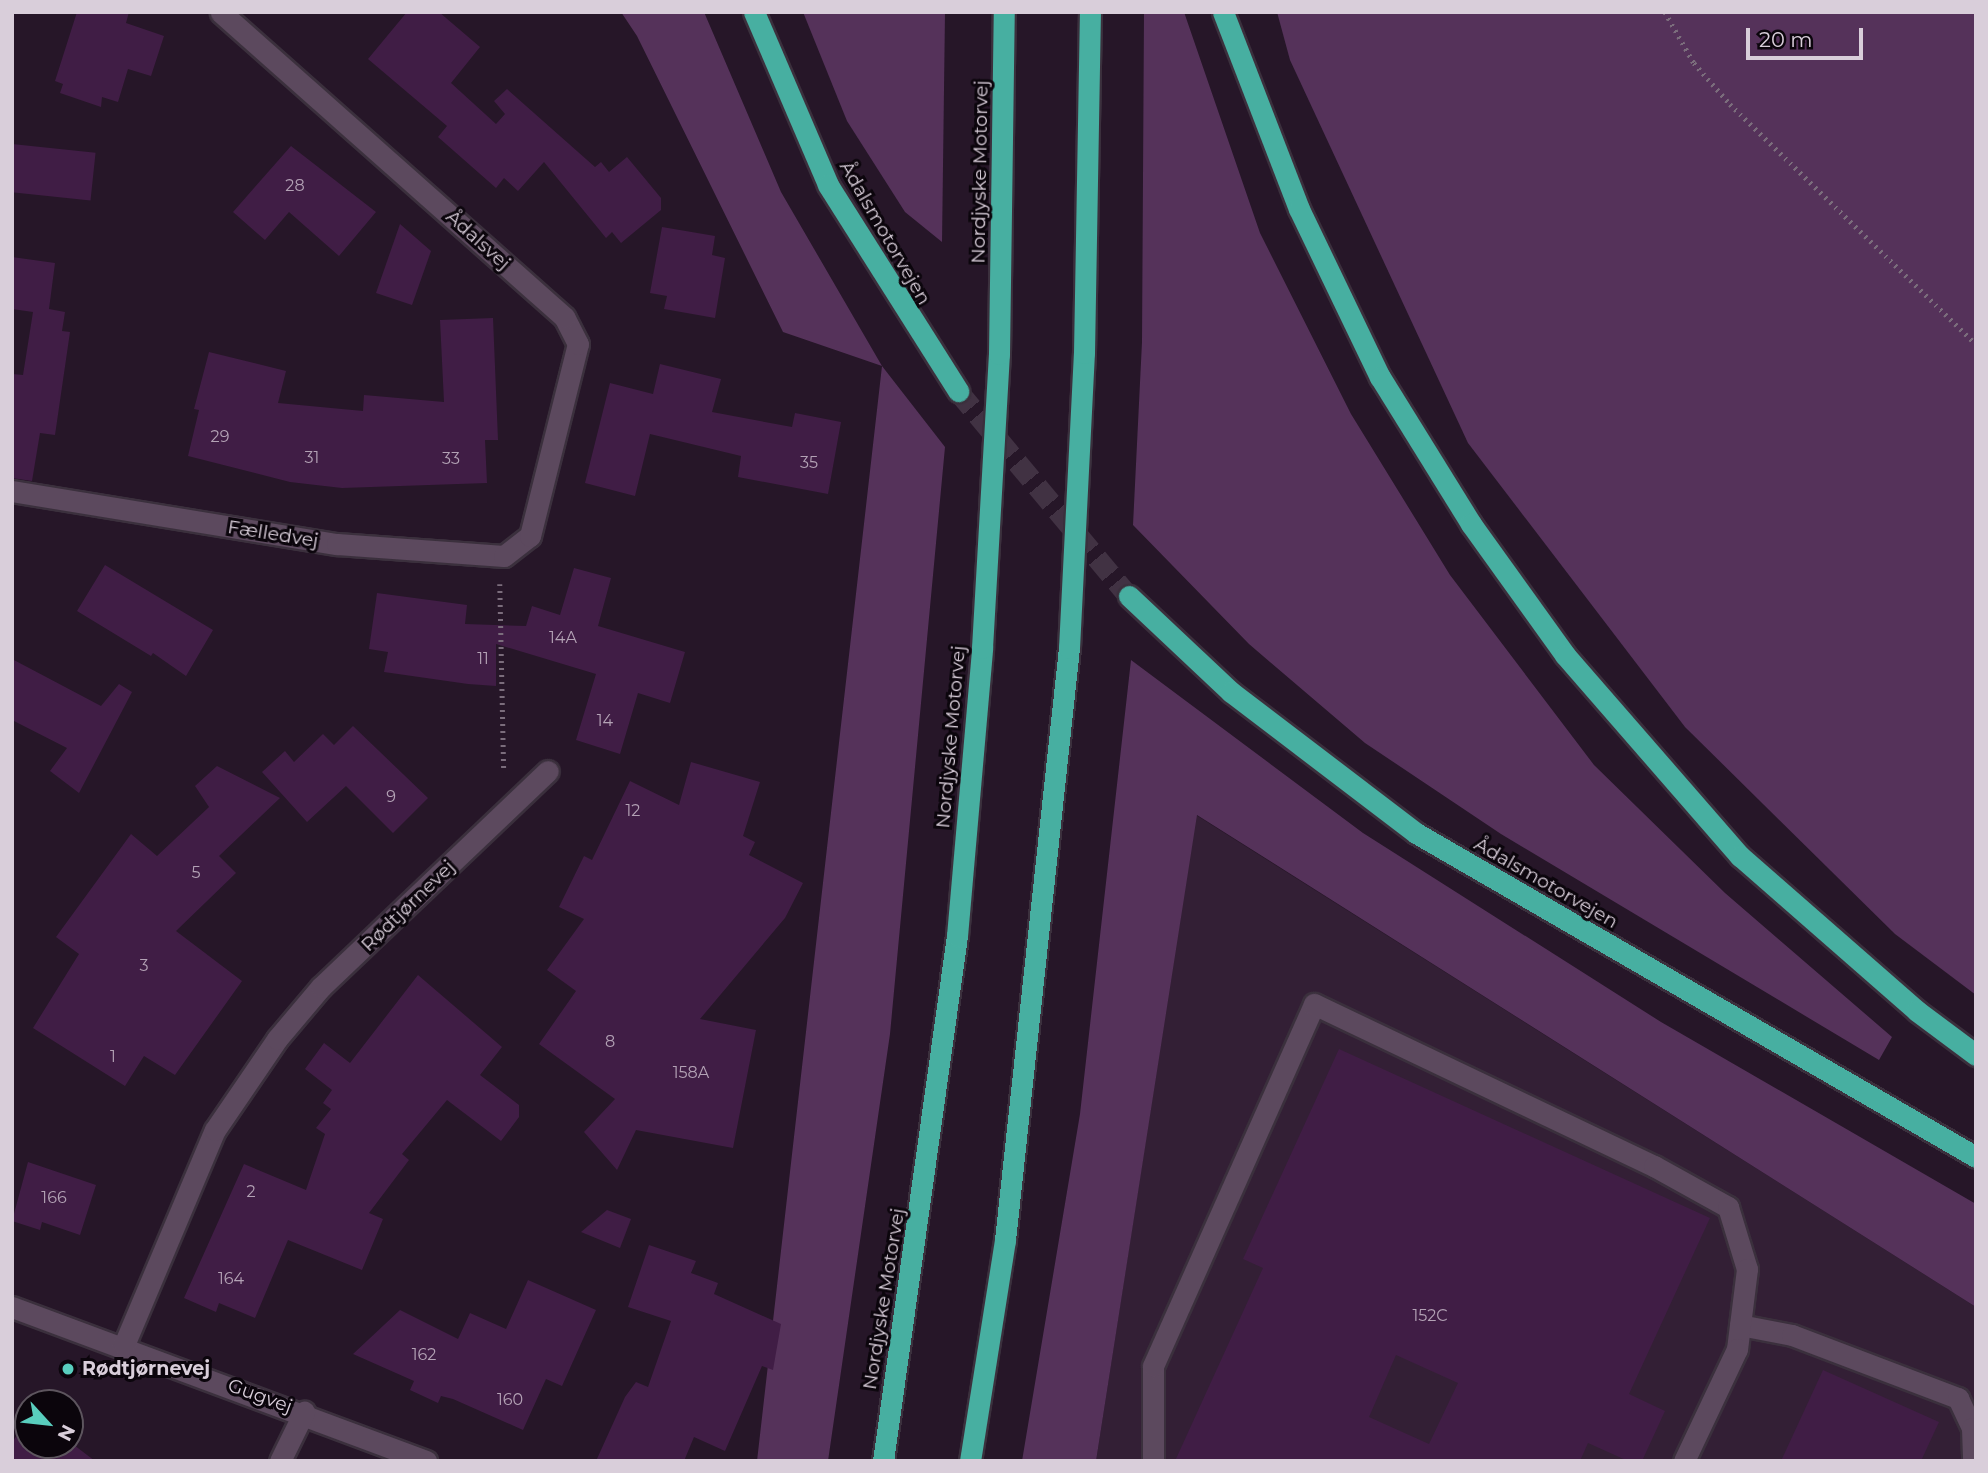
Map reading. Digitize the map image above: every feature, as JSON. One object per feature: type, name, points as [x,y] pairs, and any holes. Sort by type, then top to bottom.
[{"type":"highway","name":"Ådalsmotorvejen","points":[[754,12],[828,184],[958,391]]},
{"type":"highway","name":"Nordjyske Motorvej","points":[[883,1461],[957,936],[981,662],[999,354],[1004,12]]},
{"type":"highway","points":[[971,1461],[1006,1227],[1069,648],[1084,353],[1090,12]]},
{"type":"highway","points":[[1223,12],[1299,209],[1380,377],[1471,524],[1564,655],[1741,856],[1917,1011],[1976,1055]]},
{"type":"highway","name":"Ådalsmotorvejen","points":[[1129,596],[1231,692],[1416,833],[1976,1157]]},
{"type":"street","name":"Ådalsvej","points":[[221,12],[564,317],[578,344],[530,536],[504,555]]},
{"type":"street","name":"Fælledvej","points":[[12,492],[337,544],[504,555]]},
{"type":"street","name":"Rødtjørnevej","points":[[124,1345],[215,1130],[276,1039],[321,987],[548,771]]},
{"type":"street","points":[[1153,1461],[1153,1366],[1314,1004],[1654,1166],[1728,1207],[1747,1269],[1737,1349],[1684,1461]]},
{"type":"street","name":"Gugvej","points":[[12,1307],[124,1345],[426,1461]]},
{"type":"street","points":[[1740,1325],[1792,1335],[1958,1398],[1972,1428],[1973,1461]]},
{"type":"street","points":[[280,1461],[304,1412]]},
{"type":"path","points":[[1665,12],[1694,63],[1730,104],[1976,344]]},
{"type":"path","points":[[504,555],[500,578],[505,812]]},
{"type":"shaded area","points":[[621,12],[704,12],[781,192],[882,366],[783,332],[637,36]]},
{"type":"shaded area","points":[[803,12],[945,12],[942,242],[905,212],[847,121]]},
{"type":"shaded area","points":[[1144,12],[1184,12],[1260,233],[1351,414],[1450,575],[1594,765],[1725,893],[1892,1037],[1879,1060],[1501,834],[1365,743],[1249,644],[1133,525],[1142,342]]},
{"type":"shaded area","points":[[1277,12],[1976,12],[1976,995],[1895,934],[1685,727],[1468,443],[1290,60]]},
{"type":"shaded area","points":[[882,366],[945,447],[890,1034],[828,1461],[757,1461]]},
{"type":"shaded area","points":[[1131,660],[1363,833],[1661,1022],[1976,1204],[1976,1307],[1197,815],[1096,1461],[1022,1461],[1080,1114]]},
{"type":"shaded area","points":[[1196,815],[1976,1307],[1976,1461],[1096,1461]]},
{"type":"building","points":[[77,12],[129,12],[126,23],[164,36],[151,76],[128,69],[118,102],[102,97],[101,107],[60,93],[63,84],[55,81]]},
{"type":"building","points":[[407,12],[439,12],[480,47],[451,83],[496,124],[505,114],[494,101],[507,89],[595,167],[601,162],[609,172],[627,157],[661,198],[661,210],[621,243],[612,232],[606,238],[544,162],[518,191],[504,178],[496,188],[438,137],[447,126],[368,59]]},
{"type":"building","points":[[12,144],[96,153],[91,201],[12,192]]},
{"type":"building","points":[[291,146],[376,212],[339,256],[289,212],[265,240],[233,212]]},
{"type":"building","points":[[400,224],[431,251],[412,305],[376,293]]},
{"type":"building","points":[[662,227],[715,236],[712,255],[725,258],[715,318],[664,309],[667,296],[650,293]]},
{"type":"building","points":[[12,257],[55,263],[49,309],[65,312],[62,331],[70,332],[55,435],[40,433],[32,481],[12,478],[12,374],[23,375],[33,312],[12,309]]},
{"type":"building","points":[[493,318],[498,440],[485,440],[487,483],[342,488],[290,482],[188,456],[199,410],[194,409],[209,352],[286,371],[278,403],[363,411],[364,395],[444,402],[440,320]]},
{"type":"building","points":[[660,364],[721,379],[712,412],[792,427],[795,413],[841,422],[828,494],[738,477],[741,456],[650,434],[635,496],[585,483],[610,383],[653,394]]},
{"type":"building","points":[[105,565],[213,630],[186,676],[153,653],[151,656],[77,611]]},
{"type":"building","points":[[574,568],[611,578],[598,626],[685,652],[670,703],[638,693],[620,754],[576,740],[596,674],[496,644],[496,686],[468,684],[384,672],[388,652],[369,649],[377,593],[467,605],[465,624],[526,626],[532,606],[560,615]]},
{"type":"building","points":[[12,659],[101,706],[119,684],[132,692],[79,793],[50,771],[67,748],[12,720]]},
{"type":"building","points":[[353,726],[428,798],[393,833],[346,786],[307,822],[262,772],[285,751],[294,762],[323,734],[334,745]]},
{"type":"building","points":[[691,762],[760,782],[743,836],[755,842],[749,855],[803,883],[785,918],[700,1019],[756,1030],[733,1148],[636,1130],[617,1170],[584,1132],[615,1099],[539,1044],[576,991],[547,970],[584,919],[559,907],[584,856],[592,860],[630,781],[679,805]]},
{"type":"building","points":[[217,766],[280,798],[219,856],[236,873],[176,931],[242,981],[175,1075],[144,1056],[125,1086],[33,1028],[79,954],[56,937],[131,834],[157,856],[209,807],[195,786]]},
{"type":"building","points":[[418,975],[502,1047],[480,1075],[519,1105],[519,1117],[501,1141],[447,1100],[402,1154],[409,1160],[369,1213],[383,1219],[362,1270],[288,1240],[255,1318],[219,1303],[216,1312],[184,1298],[244,1164],[306,1190],[325,1134],[316,1128],[331,1109],[323,1103],[332,1090],[305,1069],[324,1043],[350,1063]]},
{"type":"building","points":[[1339,1049],[1710,1218],[1629,1394],[1665,1411],[1642,1461],[1628,1461],[1588,1443],[1580,1461],[1175,1461],[1263,1268],[1243,1259]],"holes":[[[1396,1355],[1458,1383],[1429,1444],[1369,1417]]]},
{"type":"building","points":[[28,1162],[96,1185],[80,1235],[42,1222],[40,1230],[12,1221]]},
{"type":"building","points":[[607,1210],[631,1219],[620,1248],[581,1232]]},
{"type":"building","points":[[649,1245],[696,1261],[691,1273],[718,1283],[714,1294],[781,1324],[773,1370],[762,1366],[725,1451],[694,1437],[684,1461],[596,1461],[625,1397],[636,1382],[648,1387],[671,1321],[628,1307]]},
{"type":"building","points":[[528,1280],[596,1310],[562,1386],[546,1379],[523,1430],[453,1399],[441,1396],[438,1403],[410,1390],[414,1381],[353,1354],[400,1310],[458,1339],[470,1313],[506,1329]]},
{"type":"building","points":[[1823,1370],[1939,1422],[1921,1461],[1781,1461]]},
{"type":"building","points":[[14,1439],[14,1459],[84,1459],[84,1453],[95,1461],[12,1461]]},
{"type":"tunnel","points":[[958,391],[1129,596]]},
{"type":"place","name":"Rødtjørnevej","points":[[68,1369]]}]
